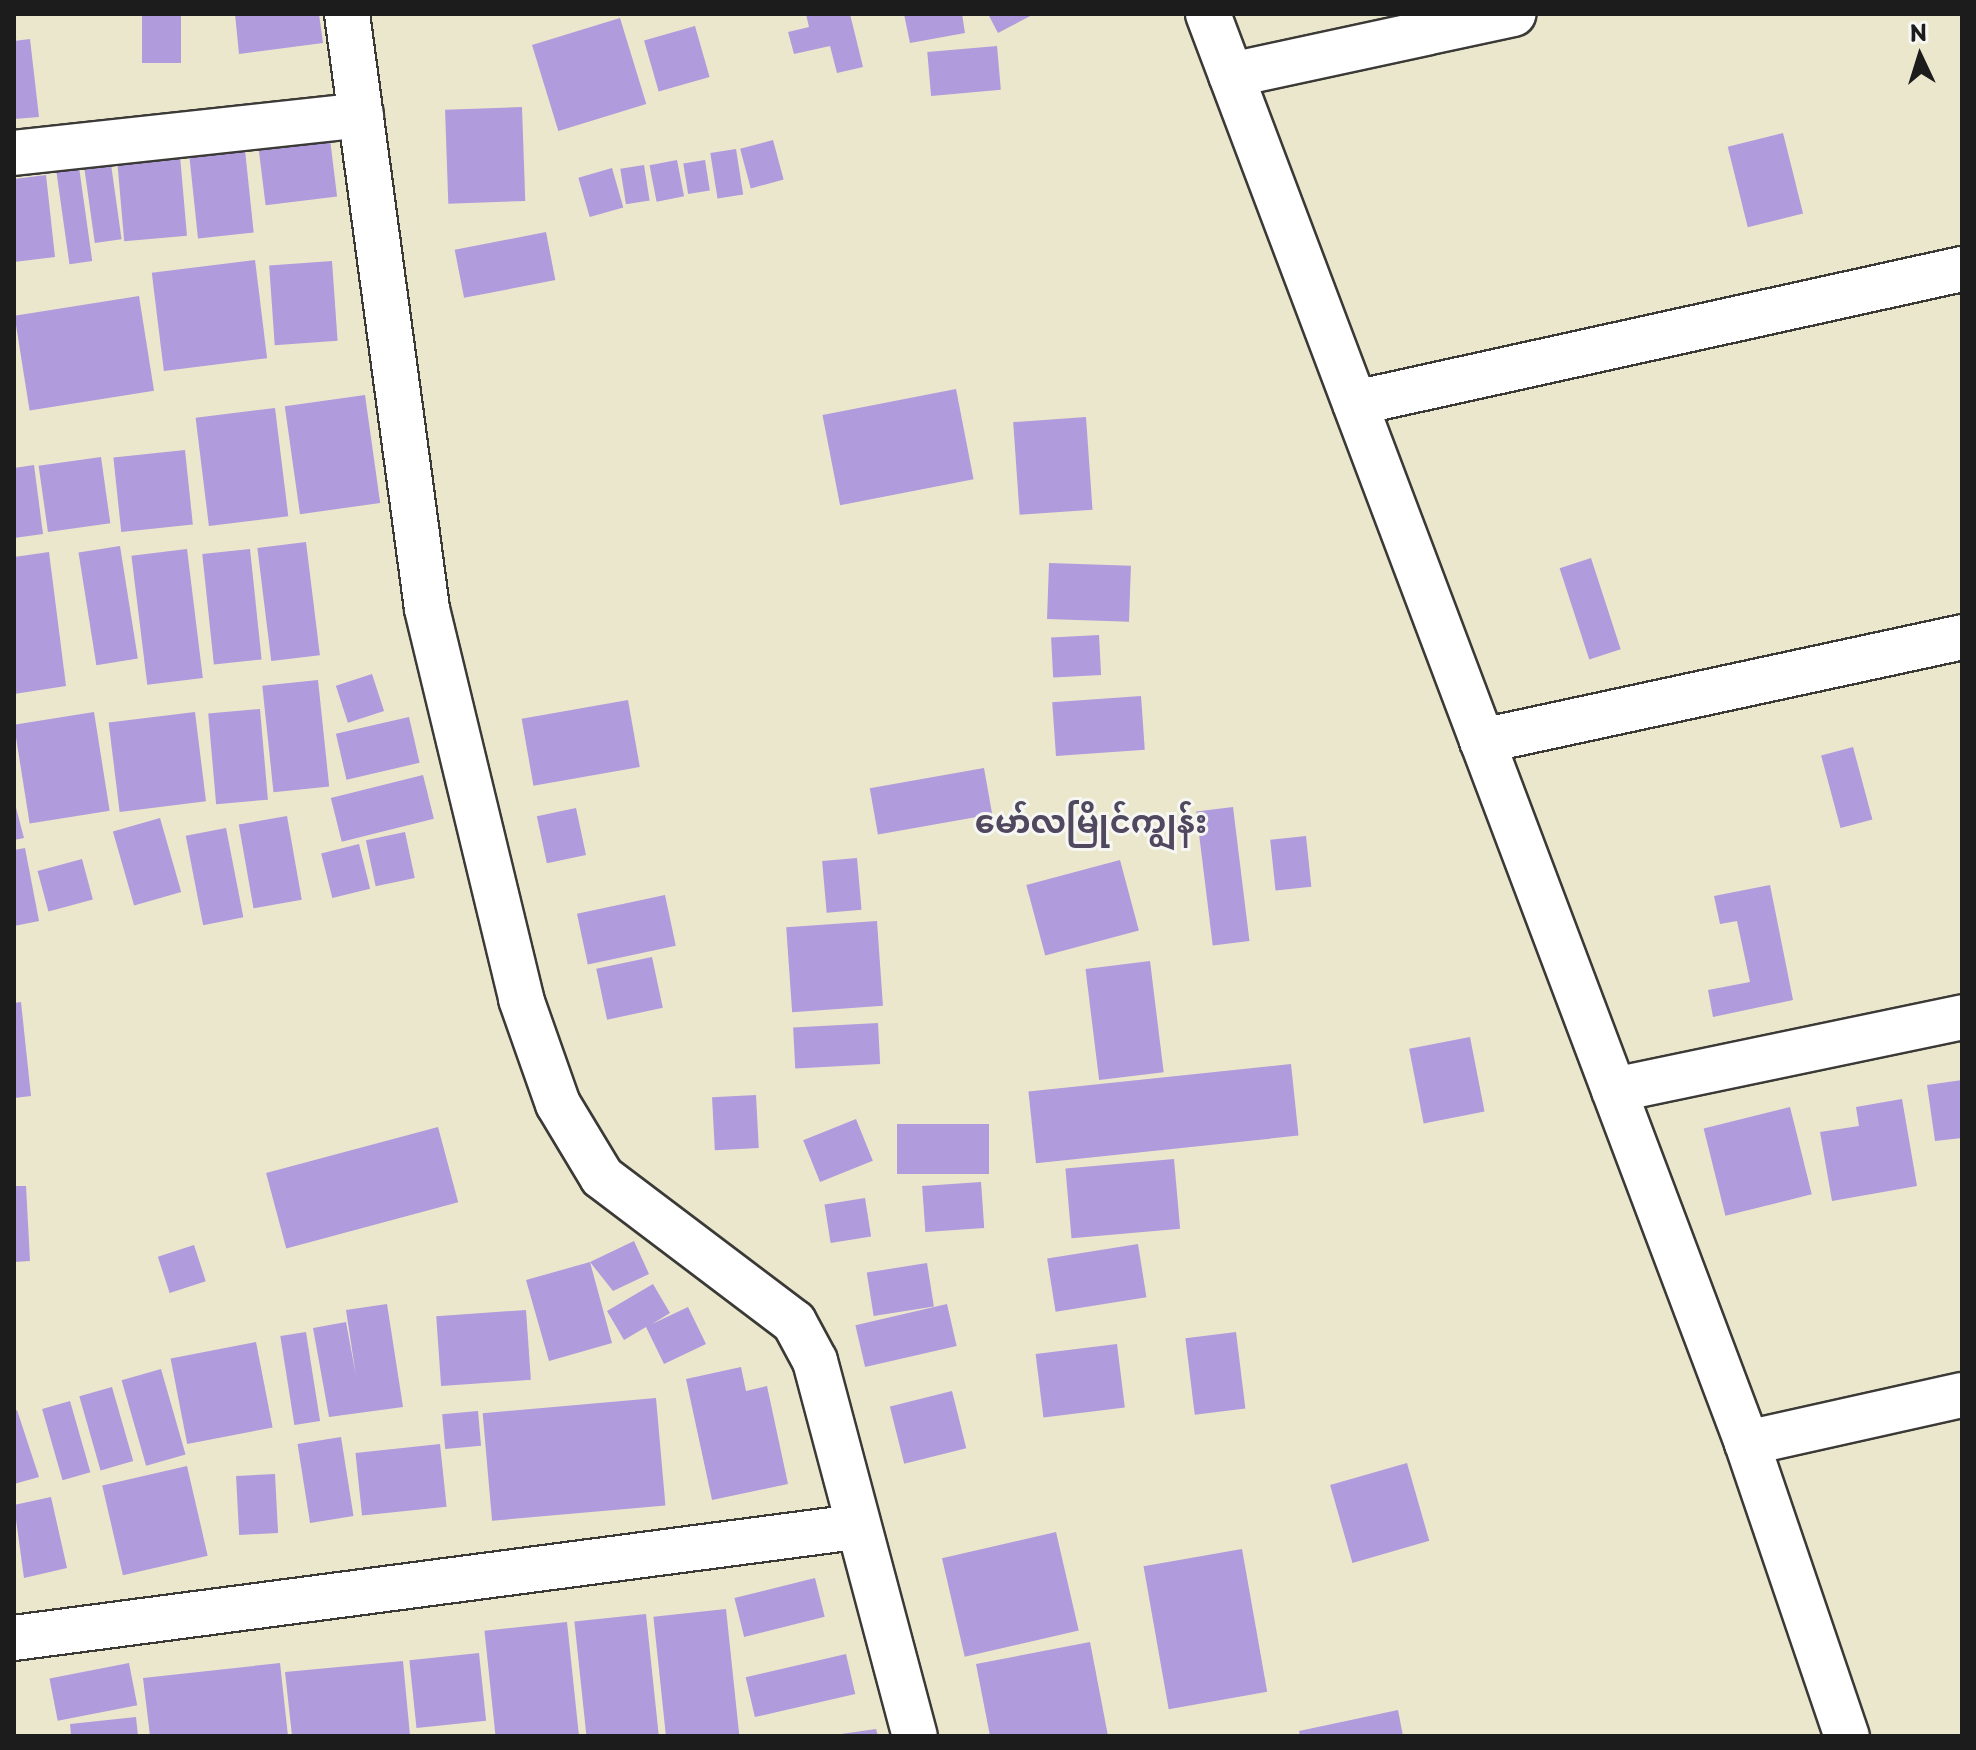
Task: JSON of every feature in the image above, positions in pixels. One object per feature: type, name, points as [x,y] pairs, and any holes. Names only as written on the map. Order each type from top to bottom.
[{"type":"street","points":[[347,14],[427,609],[521,999],[552,1089],[602,1177],[794,1322],[815,1361],[855,1527],[915,1736]]},
{"type":"street","points":[[1208,14],[1747,1443],[1847,1736]]},
{"type":"street","points":[[1231,75],[1514,14]]},
{"type":"street","points":[[14,153],[361,115]]},
{"type":"street","points":[[1355,403],[1962,269]]},
{"type":"street","points":[[1482,741],[1962,637]]},
{"type":"street","points":[[1614,1090],[1962,1017]]},
{"type":"street","points":[[1747,1443],[1962,1395]]},
{"type":"street","points":[[14,1638],[855,1527]]},
{"type":"building","points":[[142,14],[181,14],[181,63],[142,63]]},
{"type":"building","points":[[235,14],[319,14],[323,43],[239,54]]},
{"type":"building","points":[[806,14],[850,14],[863,67],[837,73],[830,46],[794,54],[788,32],[809,27]]},
{"type":"building","points":[[904,14],[962,14],[965,33],[910,43]]},
{"type":"building","points":[[988,14],[1034,14],[998,33]]},
{"type":"building","points":[[620,18],[646,104],[558,131],[532,45]]},
{"type":"building","points":[[695,26],[710,77],[659,92],[644,41]]},
{"type":"building","points":[[30,39],[39,117],[14,119],[14,41]]},
{"type":"building","points":[[997,46],[1001,90],[931,96],[927,52]]},
{"type":"building","points":[[522,107],[525,201],[448,204],[445,110]]},
{"type":"building","points":[[1783,133],[1803,214],[1748,227],[1728,147]]},
{"type":"building","points":[[330,139],[337,197],[266,205],[259,148]]},
{"type":"building","points":[[773,140],[784,180],[751,188],[740,149]]},
{"type":"building","points":[[736,149],[743,194],[718,199],[710,153]]},
{"type":"building","points":[[245,150],[254,233],[198,238],[189,156]]},
{"type":"building","points":[[180,156],[187,236],[124,241],[117,161]]},
{"type":"building","points":[[110,157],[122,239],[95,243],[83,161]]},
{"type":"building","points":[[78,160],[92,261],[69,264],[55,163]]},
{"type":"building","points":[[677,160],[684,196],[657,202],[650,165]]},
{"type":"building","points":[[705,160],[710,191],[688,194],[683,163]]},
{"type":"building","points":[[644,165],[650,201],[626,204],[620,169]]},
{"type":"building","points":[[612,168],[623,207],[590,217],[578,178]]},
{"type":"building","points":[[46,175],[55,257],[14,262],[14,179]]},
{"type":"building","points":[[546,232],[555,280],[464,298],[455,250]]},
{"type":"building","points":[[255,260],[267,358],[164,371],[152,273]]},
{"type":"building","points":[[332,261],[338,341],[275,345],[269,265]]},
{"type":"building","points":[[139,296],[154,391],[30,411],[15,316]]},
{"type":"building","points":[[956,389],[974,479],[840,505],[822,415]]},
{"type":"building","points":[[365,395],[380,503],[300,514],[285,406]]},
{"type":"building","points":[[275,408],[288,516],[209,526],[196,418]]},
{"type":"building","points":[[1086,417],[1092,510],[1020,515],[1013,422]]},
{"type":"building","points":[[185,450],[193,525],[121,532],[113,458]]},
{"type":"building","points":[[101,457],[110,523],[48,532],[39,466]]},
{"type":"building","points":[[34,465],[43,534],[14,538],[14,468]]},
{"type":"building","points":[[306,542],[320,655],[271,661],[257,548]]},
{"type":"building","points":[[120,546],[138,659],[96,665],[79,553]]},
{"type":"building","points":[[187,549],[203,678],[147,685],[131,556]]},
{"type":"building","points":[[250,549],[262,659],[214,664],[202,554]]},
{"type":"building","points":[[49,552],[66,686],[14,694],[14,557]]},
{"type":"building","points":[[1591,558],[1621,649],[1589,659],[1560,568]]},
{"type":"building","points":[[1049,563],[1131,566],[1129,622],[1047,619]]},
{"type":"building","points":[[1099,635],[1101,675],[1053,677],[1051,638]]},
{"type":"building","points":[[372,674],[384,711],[348,723],[336,686]]},
{"type":"building","points":[[318,680],[329,786],[273,792],[262,686]]},
{"type":"building","points":[[1141,696],[1145,750],[1056,756],[1052,702]]},
{"type":"building","points":[[628,700],[640,767],[533,786],[522,719]]},
{"type":"building","points":[[260,709],[268,800],[216,804],[208,714]]},
{"type":"building","points":[[94,712],[110,811],[30,823],[14,725]]},
{"type":"building","points":[[195,712],[206,801],[120,812],[109,723]]},
{"type":"building","points":[[409,717],[420,763],[346,780],[336,734]]},
{"type":"building","points":[[1853,747],[1872,819],[1841,828],[1821,756]]},
{"type":"building","points":[[984,768],[992,814],[878,834],[870,788]]},
{"type":"building","points":[[423,775],[434,819],[342,842],[331,798]]},
{"type":"building","points":[[14,800],[24,838],[14,840]]},
{"type":"building","points":[[1233,807],[1249,941],[1213,946],[1196,812]]},
{"type":"building","points":[[576,808],[586,855],[547,863],[537,816]]},
{"type":"building","points":[[287,816],[302,900],[254,908],[239,825]]},
{"type":"building","points":[[160,818],[181,892],[134,906],[113,832]]},
{"type":"building","points":[[226,828],[243,917],[203,925],[186,836]]},
{"type":"building","points":[[405,832],[415,878],[376,886],[366,840]]},
{"type":"building","points":[[1306,836],[1311,887],[1276,890],[1270,840]]},
{"type":"building","points":[[359,844],[370,889],[332,898],[321,853]]},
{"type":"building","points":[[25,848],[39,921],[14,926],[14,850]]},
{"type":"building","points":[[857,858],[862,910],[827,913],[822,861]]},
{"type":"building","points":[[82,859],[93,900],[48,911],[38,871]]},
{"type":"building","points":[[1120,860],[1139,931],[1045,956],[1026,885]]},
{"type":"building","points":[[1770,885],[1793,1000],[1713,1017],[1708,990],[1750,982],[1737,921],[1720,924],[1714,896]]},
{"type":"building","points":[[665,895],[676,946],[588,965],[577,914]]},
{"type":"building","points":[[877,921],[883,1006],[792,1012],[786,927]]},
{"type":"building","points":[[652,957],[663,1008],[607,1020],[596,969]]},
{"type":"building","points":[[1150,961],[1164,1072],[1099,1080],[1085,969]]},
{"type":"building","points":[[21,1002],[31,1096],[14,1098],[14,1003]]},
{"type":"building","points":[[878,1023],[880,1064],[795,1068],[793,1027]]},
{"type":"building","points":[[1470,1037],[1485,1112],[1424,1123],[1409,1049]]},
{"type":"building","points":[[1291,1064],[1299,1136],[1036,1163],[1028,1092]]},
{"type":"building","points":[[1962,1080],[1962,1138],[1935,1141],[1927,1085]]},
{"type":"building","points":[[756,1095],[759,1148],[715,1150],[712,1097]]},
{"type":"building","points":[[1902,1099],[1917,1186],[1832,1201],[1820,1132],[1859,1126],[1856,1107]]},
{"type":"building","points":[[1790,1107],[1812,1194],[1725,1216],[1704,1129]]},
{"type":"building","points":[[856,1119],[873,1161],[820,1182],[803,1140]]},
{"type":"building","points":[[897,1124],[989,1124],[989,1174],[897,1174]]},
{"type":"building","points":[[438,1127],[458,1202],[286,1248],[266,1173]]},
{"type":"building","points":[[1174,1159],[1180,1229],[1072,1238],[1065,1168]]},
{"type":"building","points":[[981,1182],[984,1228],[925,1232],[922,1186]]},
{"type":"building","points":[[14,1186],[26,1186],[30,1261],[14,1262]]},
{"type":"building","points":[[865,1198],[871,1237],[831,1243],[825,1204]]},
{"type":"building","points":[[634,1241],[649,1274],[613,1291],[590,1262]]},
{"type":"building","points":[[1138,1244],[1146,1297],[1056,1312],[1047,1258]]},
{"type":"building","points":[[194,1245],[206,1281],[170,1293],[158,1257]]},
{"type":"building","points":[[590,1262],[612,1343],[549,1361],[526,1280]]},
{"type":"building","points":[[927,1263],[934,1306],[874,1316],[867,1273]]},
{"type":"building","points":[[653,1284],[670,1313],[652,1324],[688,1307],[706,1344],[664,1364],[646,1327],[624,1340],[607,1311]]},
{"type":"building","points":[[387,1304],[403,1407],[329,1417],[313,1328],[346,1322],[356,1376],[346,1310]]},
{"type":"building","points":[[947,1304],[957,1346],[865,1367],[855,1325]]},
{"type":"building","points":[[526,1310],[531,1380],[441,1386],[436,1316]]},
{"type":"building","points":[[306,1332],[320,1421],[294,1425],[280,1336]]},
{"type":"building","points":[[1236,1332],[1245,1408],[1195,1415],[1185,1338]]},
{"type":"building","points":[[256,1342],[273,1427],[187,1444],[171,1359]]},
{"type":"building","points":[[1117,1344],[1125,1408],[1043,1418],[1036,1354]]},
{"type":"building","points":[[741,1367],[746,1391],[767,1386],[788,1484],[712,1500],[686,1379]]},
{"type":"building","points":[[161,1369],[186,1455],[146,1466],[122,1380]]},
{"type":"building","points":[[112,1387],[133,1461],[101,1470],[79,1396]]},
{"type":"building","points":[[952,1391],[966,1448],[904,1464],[890,1406]]},
{"type":"building","points":[[656,1398],[665,1506],[492,1521],[483,1413]]},
{"type":"building","points":[[70,1401],[90,1472],[63,1480],[42,1409]]},
{"type":"building","points":[[17,1410],[39,1477],[14,1484],[14,1411]]},
{"type":"building","points":[[478,1411],[481,1446],[445,1449],[442,1414]]},
{"type":"building","points":[[341,1437],[354,1516],[310,1523],[298,1444]]},
{"type":"building","points":[[440,1444],[447,1507],[362,1516],[355,1453]]},
{"type":"building","points":[[1407,1463],[1429,1541],[1352,1563],[1330,1485]]},
{"type":"building","points":[[187,1466],[208,1556],[123,1575],[102,1486]]},
{"type":"building","points":[[275,1474],[278,1533],[239,1535],[236,1476]]},
{"type":"building","points":[[51,1497],[67,1568],[24,1578],[14,1505]]},
{"type":"building","points":[[1056,1532],[1079,1630],[965,1657],[942,1558]]},
{"type":"building","points":[[1242,1549],[1267,1692],[1169,1709],[1144,1566]]},
{"type":"building","points":[[815,1578],[825,1617],[744,1637],[734,1598]]},
{"type":"building","points":[[726,1609],[739,1736],[666,1736],[653,1617]]},
{"type":"building","points":[[646,1614],[659,1736],[586,1736],[574,1622]]},
{"type":"building","points":[[567,1622],[579,1736],[496,1736],[484,1631]]},
{"type":"building","points":[[1090,1642],[1108,1736],[990,1736],[976,1664]]},
{"type":"building","points":[[479,1653],[486,1721],[416,1728],[409,1660]]},
{"type":"building","points":[[846,1654],[855,1694],[755,1717],[746,1677]]},
{"type":"building","points":[[403,1661],[410,1736],[292,1736],[285,1672]]},
{"type":"building","points":[[129,1663],[137,1705],[58,1721],[49,1678]]},
{"type":"building","points":[[280,1663],[288,1736],[150,1736],[143,1678]]},
{"type":"building","points":[[1398,1710],[1403,1736],[1300,1736],[1299,1731]]},
{"type":"building","points":[[136,1717],[138,1736],[71,1736],[70,1724]]},
{"type":"building","points":[[876,1729],[878,1736],[841,1736],[841,1734]]},
{"type":"district","name":"မော်လမြိုင်ကျွန်း","points":[[1091,820]]}]
